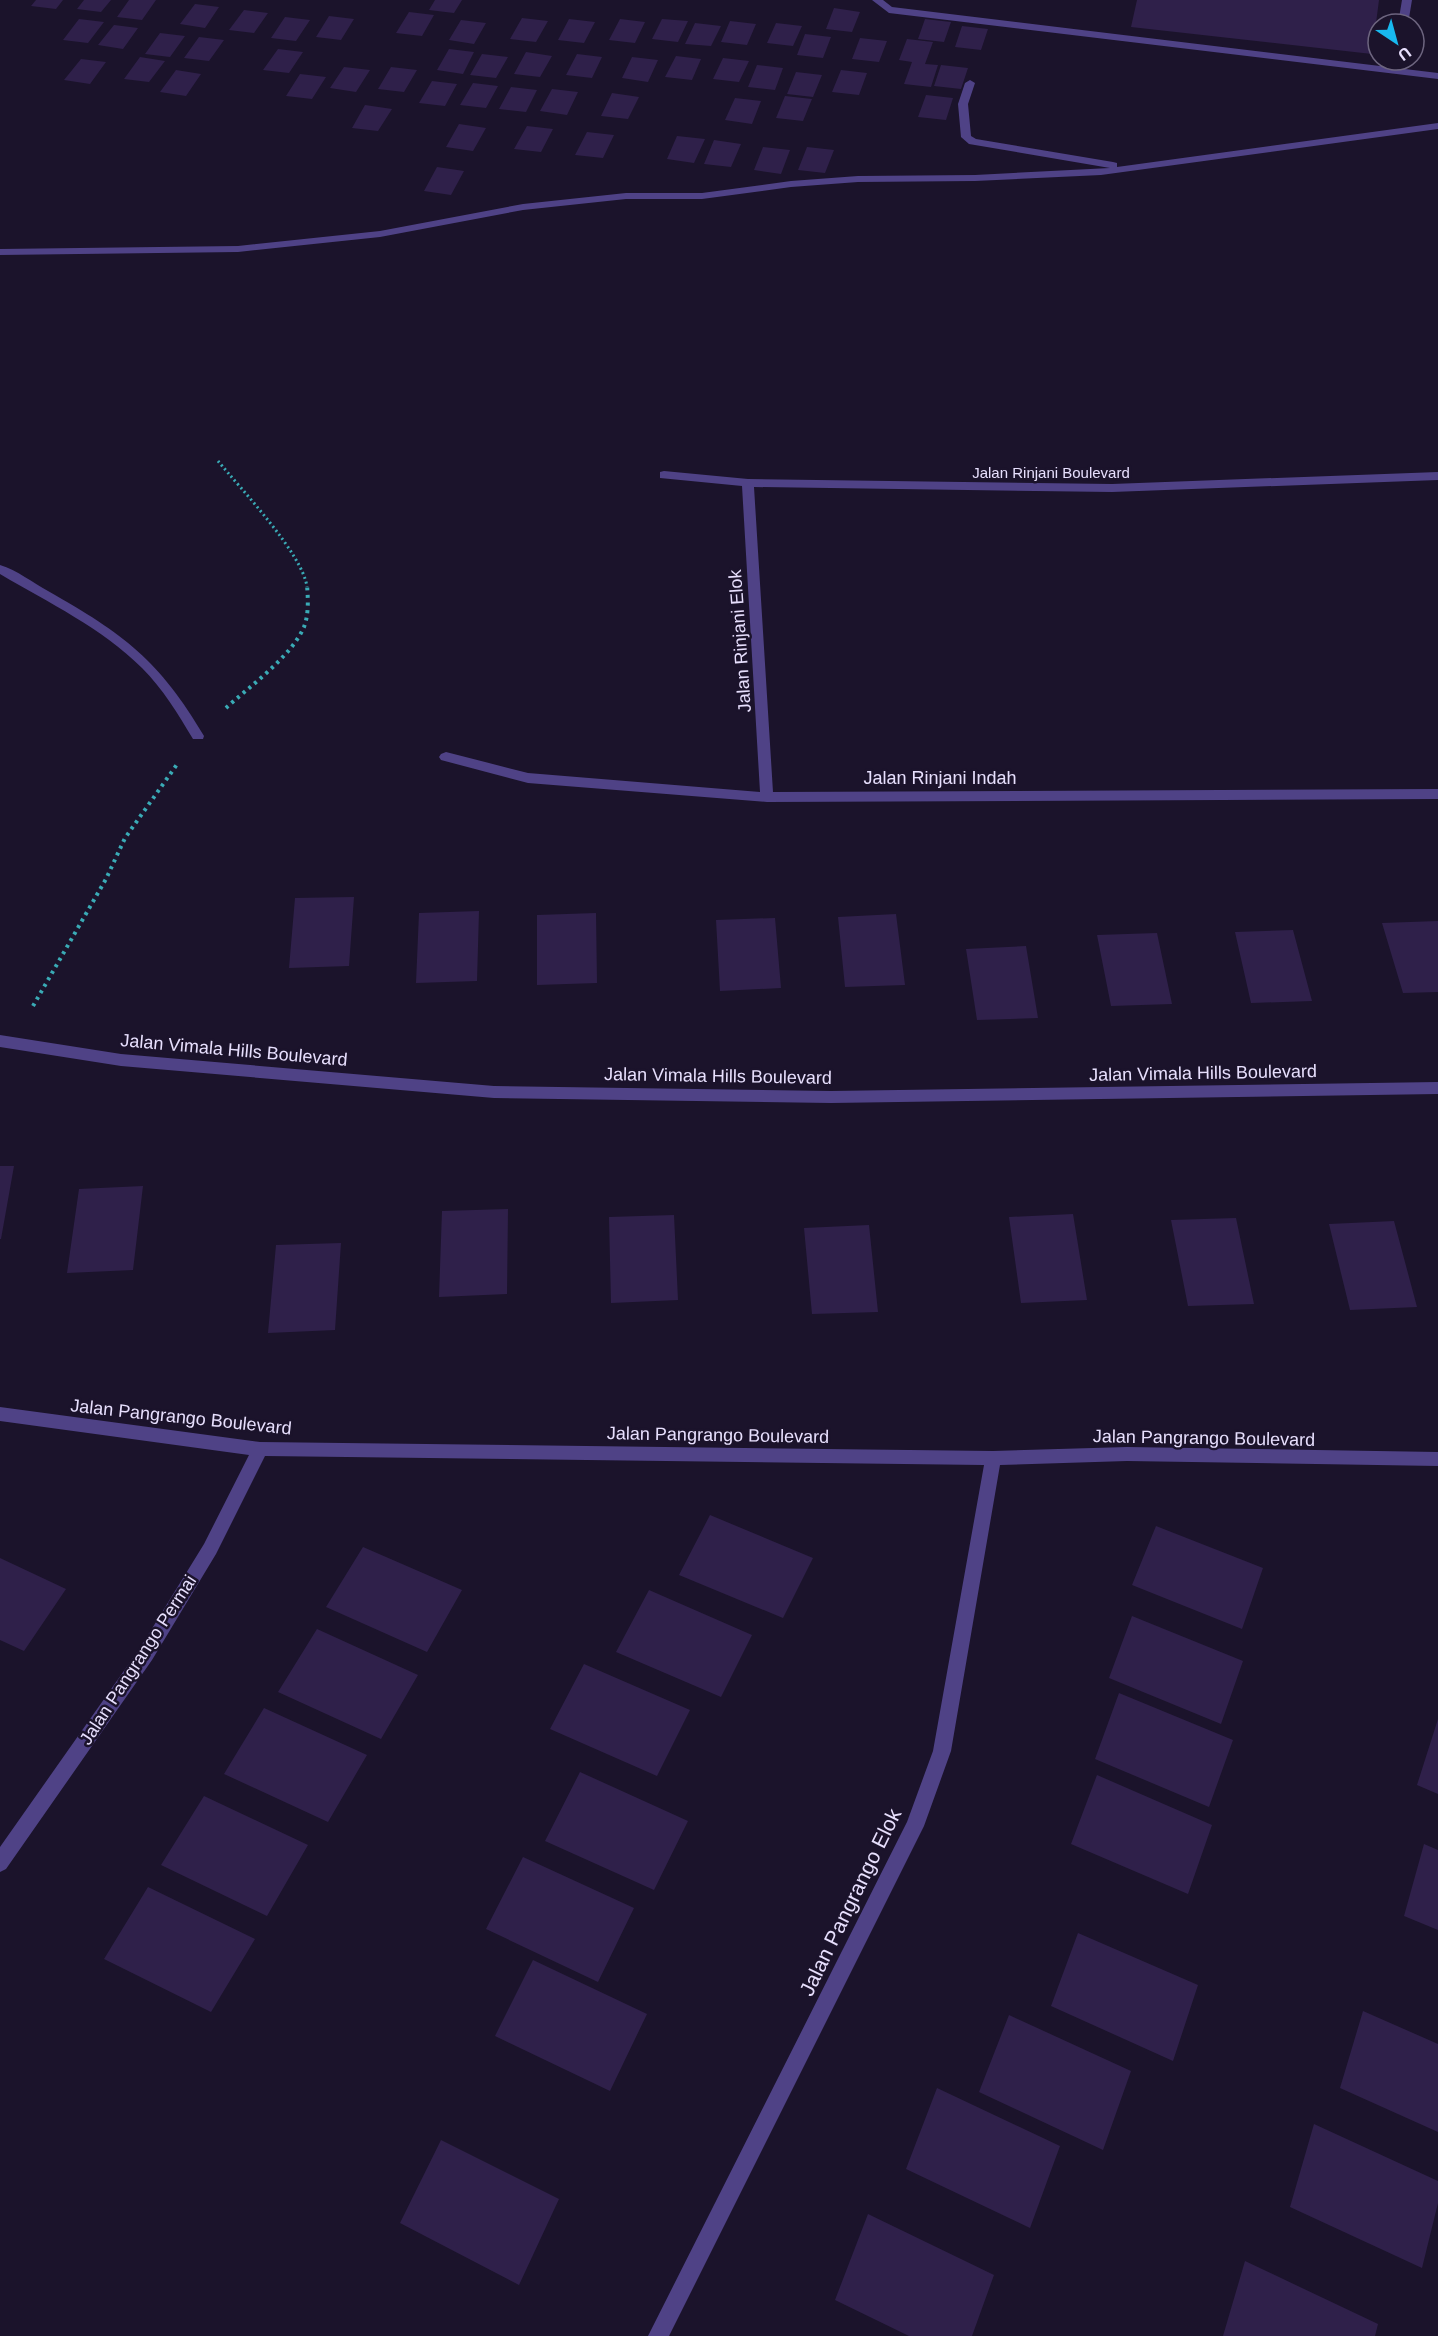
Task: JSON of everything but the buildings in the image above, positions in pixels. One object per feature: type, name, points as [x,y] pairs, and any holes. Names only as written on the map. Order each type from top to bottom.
[{"type":"street","points":[[877,0],[889,10],[1366,68]]},
{"type":"street","points":[[1397,72],[1438,76]]},
{"type":"street","points":[[970,83],[963,104],[966,137],[973,142],[1134,168]]},
{"type":"street","points":[[0,252],[238,249],[381,234],[523,207],[626,196],[702,196],[791,184],[858,179],[975,178],[1101,172],[1438,126]]},
{"type":"street","name":"Jalan Rinjani Boulevard","points":[[664,475],[748,483],[1112,488],[1438,476]]},
{"type":"street","name":"Jalan Rinjani Elok","points":[[748,483],[767,797]]},
{"type":"street","points":[[0,569],[115,637],[146,663],[178,702],[198,736]]},
{"type":"street","name":"Jalan Rinjani Indah","points":[[446,757],[528,777],[767,797],[1438,794]]},
{"type":"street","name":"Jalan Vimala Hills Boulevard","points":[[0,1041],[132,1061],[494,1092],[831,1098],[1438,1088]]},
{"type":"street","name":"Jalan Pangrango Boulevard","points":[[0,1414],[260,1449],[993,1458],[1127,1454],[1438,1460]]},
{"type":"street","name":"Jalan Pangrango Permai","points":[[0,1863],[146,1654],[210,1549],[260,1449]]},
{"type":"street","name":"Jalan Pangrango Elok","points":[[658,2336],[915,1826],[942,1751],[993,1458]]}]
